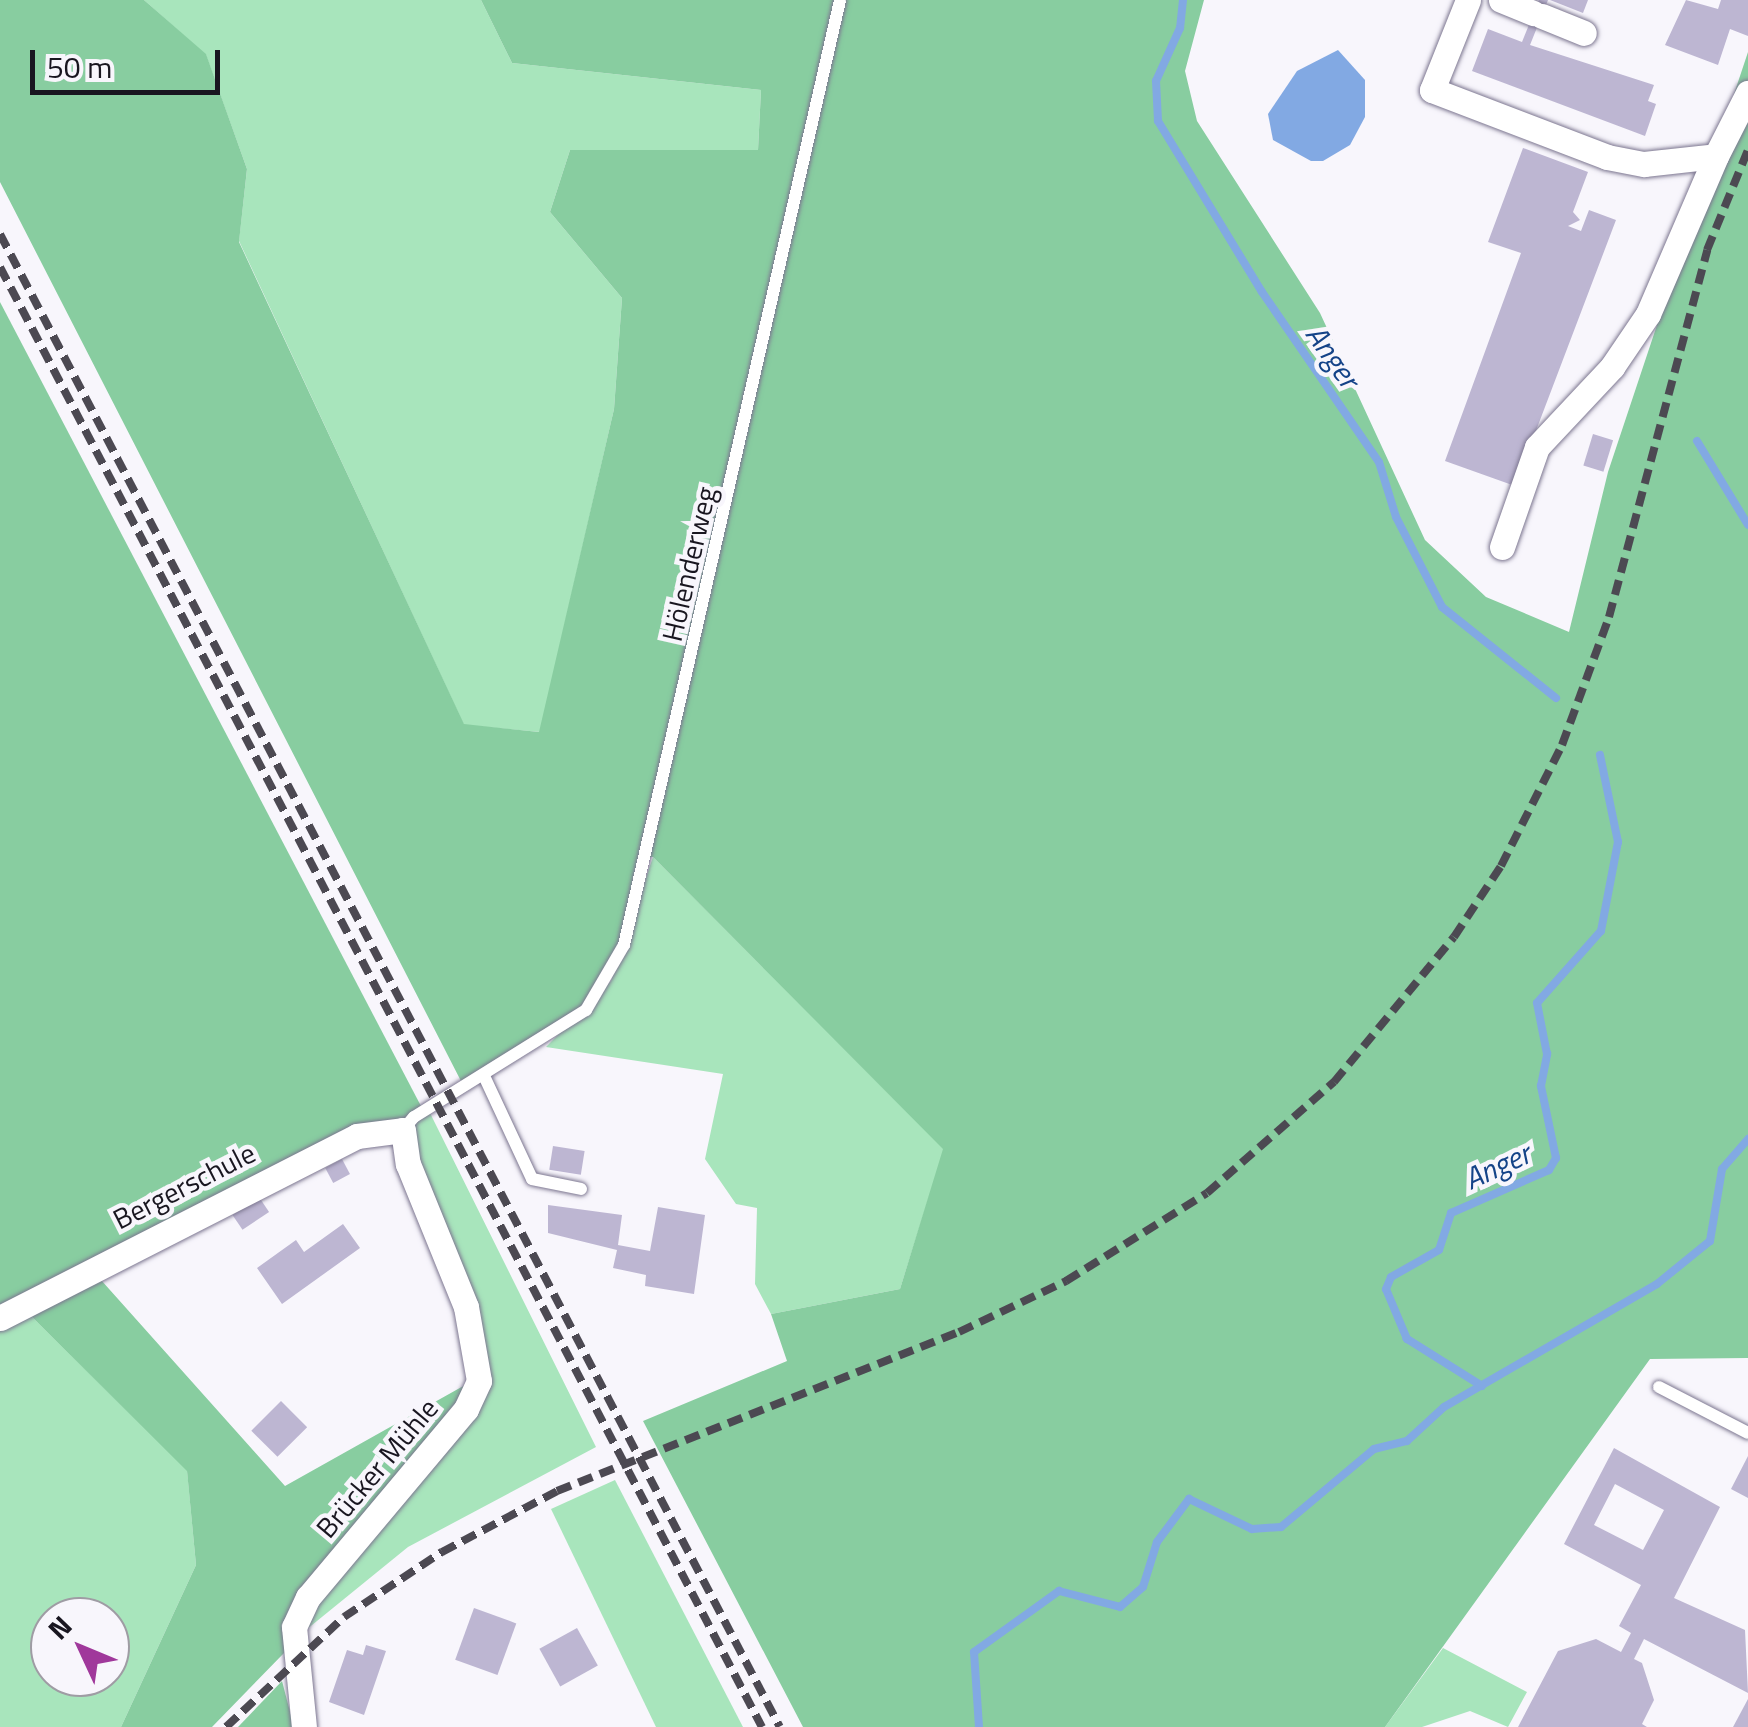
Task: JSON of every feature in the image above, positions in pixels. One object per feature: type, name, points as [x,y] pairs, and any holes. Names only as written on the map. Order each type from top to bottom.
[{"type":"street","points":[[1468,0],[1432,90],[1607,158],[1644,164],[1716,156]]},
{"type":"street","points":[[1501,0],[1584,33]]},
{"type":"street","points":[[1502,546],[1537,448],[1612,367],[1648,314],[1716,156],[1748,93]]},
{"type":"street","name":"Bergerschule","points":[[0,1318],[356,1136],[403,1130]]},
{"type":"street","name":"Brücker Mühle","points":[[304,1727],[294,1627],[308,1597],[466,1409],[479,1381],[466,1307],[408,1164],[403,1130]]},
{"type":"lane","name":"Hölenderweg","points":[[403,1130],[414,1117],[485,1078],[586,1010],[624,945],[840,0]]},
{"type":"lane","points":[[485,1078],[532,1178],[581,1189]]},
{"type":"lane","points":[[1659,1387],[1748,1434]]},
{"type":"green space","points":[[0,0],[144,0],[206,54],[247,169],[239,242],[464,724],[539,732],[614,409],[622,298],[550,212],[570,150],[758,150],[761,90],[512,63],[481,0],[1204,0],[1185,71],[1197,121],[1320,313],[1425,540],[1486,597],[1569,632],[1608,472],[1748,52],[1748,1358],[1650,1359],[1385,1727],[803,1727],[643,1421],[787,1361],[771,1314],[900,1289],[943,1149],[653,857],[646,857],[620,943],[583,1006],[463,1085],[0,182]]},
{"type":"green space","points":[[144,0],[481,0],[512,63],[761,90],[758,150],[570,150],[550,212],[622,298],[614,409],[540,732],[464,725],[239,241],[247,169],[206,55]]},
{"type":"green space","points":[[0,302],[422,1108],[400,1127],[0,1313]]},
{"type":"green space","points":[[653,857],[944,1149],[900,1289],[771,1314],[755,1284],[757,1208],[736,1204],[705,1159],[723,1074],[546,1047],[611,981]]},
{"type":"green space","points":[[429,1111],[596,1447],[408,1547],[301,1634],[313,1600],[481,1382],[406,1131]]},
{"type":"green space","points":[[93,1271],[285,1486],[474,1380],[301,1593],[284,1653],[212,1727],[121,1727],[196,1565],[187,1471],[25,1310]]},
{"type":"green space","points":[[25,1310],[187,1470],[196,1565],[121,1727],[0,1727],[0,1324]]},
{"type":"green space","points":[[615,1480],[743,1727],[656,1727],[551,1509]]},
{"type":"green space","points":[[1443,1648],[1527,1692],[1508,1727],[1470,1711],[1422,1727],[1385,1727]]},
{"type":"green space","points":[[282,1681],[294,1727],[238,1727]]},
{"type":"water","points":[[1338,50],[1365,80],[1365,117],[1350,145],[1323,161],[1311,161],[1273,140],[1268,114],[1297,71]]},
{"type":"building","points":[[1539,0],[1548,0],[1530,45],[1654,85],[1648,101],[1656,104],[1645,136],[1472,71],[1488,29],[1522,42]]},
{"type":"building","points":[[1550,0],[1588,0],[1583,13]]},
{"type":"building","points":[[1686,0],[1718,9],[1721,0],[1748,0],[1748,36],[1730,29],[1718,65],[1665,45]]},
{"type":"building","points":[[1523,148],[1588,172],[1573,212],[1580,220],[1568,226],[1581,231],[1589,210],[1616,220],[1515,486],[1445,461],[1521,253],[1488,242]]},
{"type":"building","points":[[1593,434],[1613,440],[1603,472],[1583,466]]},
{"type":"building","points":[[553,1146],[585,1151],[581,1175],[549,1170]]},
{"type":"building","points":[[342,1159],[350,1174],[333,1183],[325,1168]]},
{"type":"building","points":[[259,1197],[269,1212],[243,1230],[232,1215]]},
{"type":"building","points":[[548,1205],[622,1215],[618,1245],[650,1251],[658,1207],[705,1215],[694,1294],[645,1286],[646,1275],[613,1268],[617,1250],[548,1233]]},
{"type":"building","points":[[343,1224],[360,1248],[282,1304],[257,1268],[296,1240],[304,1252]]},
{"type":"building","points":[[281,1401],[307,1427],[277,1457],[251,1431]]},
{"type":"building","points":[[1614,1448],[1720,1507],[1674,1598],[1745,1630],[1748,1693],[1644,1639],[1634,1659],[1642,1663],[1654,1700],[1642,1724],[1647,1727],[1518,1727],[1558,1651],[1596,1639],[1621,1652],[1631,1633],[1619,1626],[1641,1585],[1564,1544]],"holes":[[[1615,1484],[1664,1510],[1643,1550],[1594,1525]]]},
{"type":"building","points":[[1748,1456],[1748,1498],[1731,1489]]},
{"type":"building","points":[[474,1608],[516,1623],[497,1675],[455,1660]]},
{"type":"building","points":[[577,1628],[598,1666],[560,1686],[539,1649]]},
{"type":"building","points":[[366,1645],[386,1651],[364,1715],[329,1702],[347,1650],[363,1655]]},
{"type":"building","points":[[1748,1699],[1748,1727],[1733,1727]]},
{"type":"waterway","name":"Anger","points":[[1183,0],[1180,28],[1156,81],[1158,121],[1262,292],[1379,462],[1396,517],[1442,607],[1556,698]]},
{"type":"waterway","name":"Anger","points":[[1697,441],[1748,525]]},
{"type":"waterway","name":"Anger","points":[[1482,1386],[1407,1339],[1386,1289],[1391,1277],[1439,1250],[1451,1213],[1549,1170],[1556,1158],[1541,1086],[1547,1054],[1537,1003],[1601,931],[1618,842],[1600,755]]},
{"type":"waterway","name":"Anger","points":[[979,1727],[974,1652],[1059,1591],[1120,1607],[1143,1587],[1157,1542],[1189,1499],[1252,1529],[1281,1527],[1374,1449],[1407,1441],[1444,1407],[1657,1284],[1710,1241],[1722,1169],[1748,1139]]},
{"type":"railway","points":[[226,1727],[344,1617],[442,1552],[557,1491],[959,1332],[1066,1281],[1207,1193],[1334,1082],[1454,937],[1501,866],[1562,745],[1609,617],[1707,250],[1748,150]]},
{"type":"railway","points":[[0,234],[780,1727]]},
{"type":"railway","points":[[0,267],[762,1727]]}]
